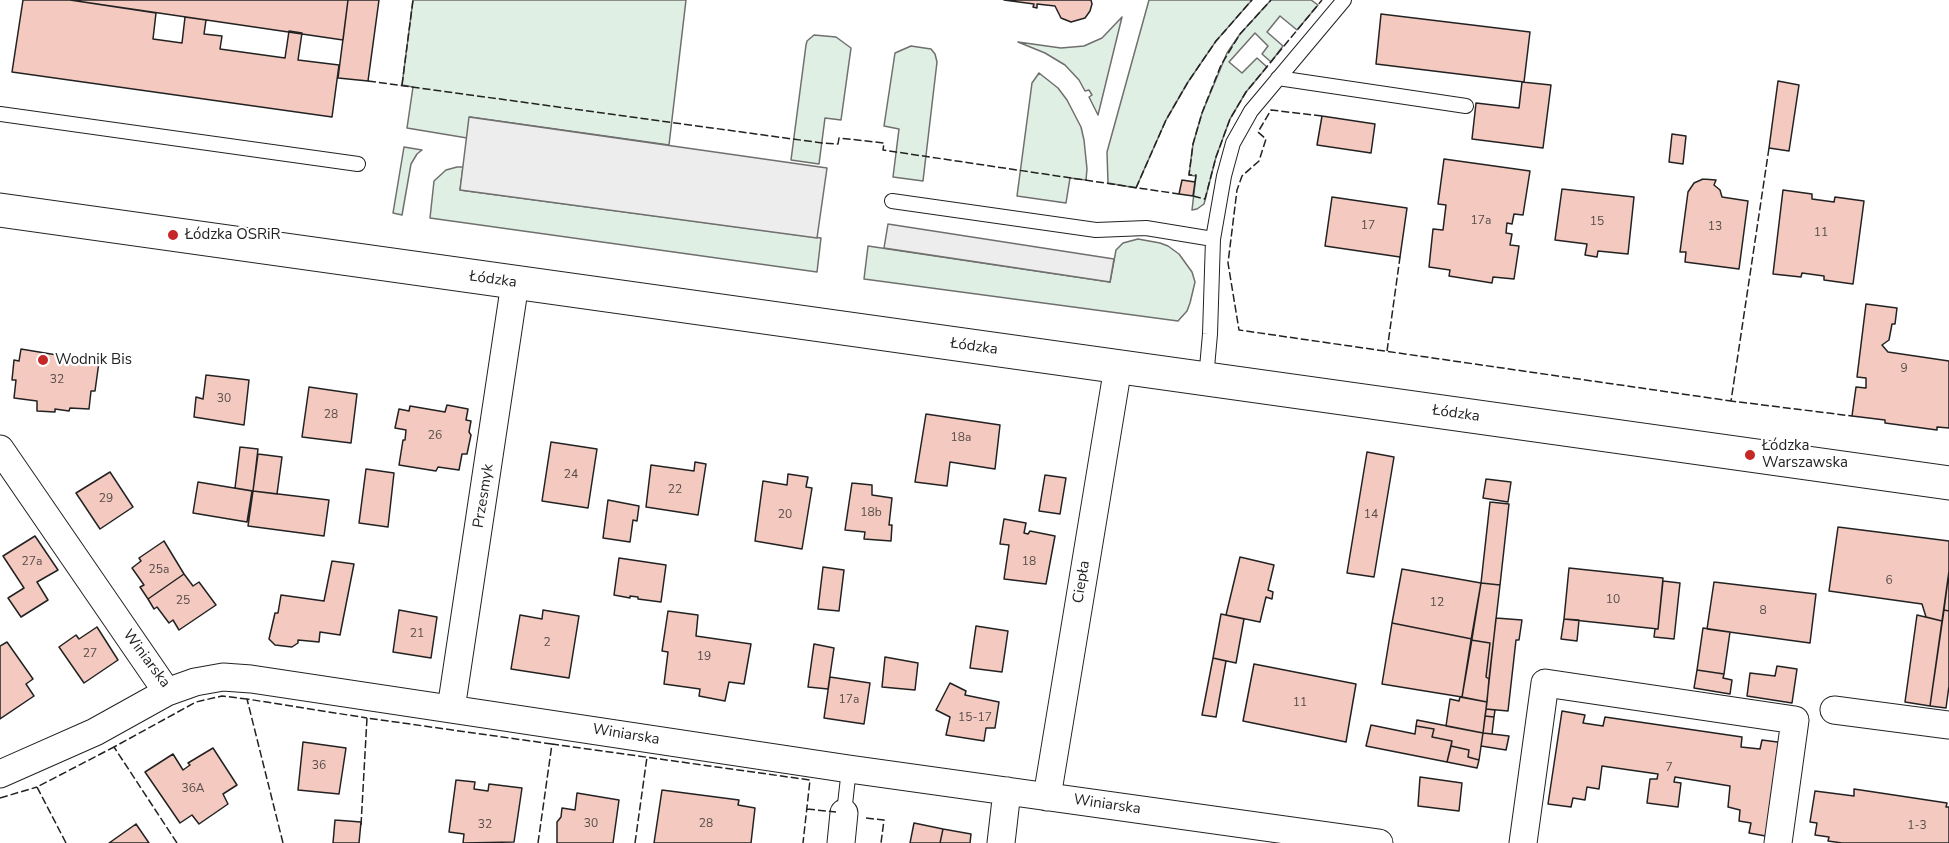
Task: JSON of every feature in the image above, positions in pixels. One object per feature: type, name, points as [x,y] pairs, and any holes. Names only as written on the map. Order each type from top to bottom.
[{"type":"main road","name":"Łódzka","points":[[0,210],[1949,483]]},
{"type":"street","name":"Przesmyk","points":[[451,709],[515,283]]},
{"type":"street","name":"Ciepła","points":[[1047,797],[1118,367]]},
{"type":"street","name":"Winiarska","points":[[0,449],[167,692],[195,682],[223,677],[251,679],[1047,797],[1262,835],[1379,843]]},
{"type":"street","points":[[1523,843],[1545,683],[1795,720],[1778,843]]},
{"type":"street","points":[[0,774],[95,732],[167,692]]},
{"type":"street","points":[[1834,710],[1949,725]]},
{"type":"street","points":[[1001,843],[1007,791]]},
{"type":"street","points":[[841,843],[844,813]]},
{"type":"lane","points":[[1206,379],[1213,239],[1224,176],[1233,143],[1251,111],[1344,0]]},
{"type":"lane","points":[[1278,78],[1466,106]]},
{"type":"lane","points":[[0,114],[358,164]]},
{"type":"lane","points":[[892,201],[1096,230],[1146,228],[1213,239]]},
{"type":"lane","points":[[844,813],[849,769]]},
{"type":"green space","points":[[413,0],[686,0],[669,145],[470,117],[467,138],[407,128],[413,87],[402,85]]},
{"type":"green space","points":[[1149,0],[1252,0],[1216,41],[1188,82],[1166,120],[1136,188],[1108,183],[1107,152]]},
{"type":"green space","points":[[1271,0],[1311,0],[1318,5],[1297,30],[1280,16],[1267,32],[1283,46],[1271,62],[1262,54],[1268,46],[1255,33],[1229,62],[1242,73],[1257,58],[1267,67],[1246,92],[1230,119],[1216,157],[1204,204],[1192,210],[1196,176],[1189,175],[1193,144],[1202,113],[1227,53],[1240,34]]},
{"type":"green space","points":[[1122,17],[1098,115],[1089,97],[1092,95],[1089,90],[1085,91],[1079,80],[1065,65],[1045,53],[1018,42],[1061,48],[1084,46],[1102,38]]},
{"type":"green space","points":[[814,35],[836,37],[851,48],[841,120],[825,118],[819,164],[791,160],[806,45]]},
{"type":"green space","points":[[911,46],[931,49],[937,62],[923,181],[893,177],[899,129],[884,126],[895,53]]},
{"type":"green space","points":[[1039,73],[1058,88],[1067,100],[1081,127],[1084,140],[1086,180],[1070,178],[1066,203],[1017,196],[1032,83]]},
{"type":"green space","points":[[404,147],[422,150],[411,164],[402,215],[393,213]]},
{"type":"green space","points":[[463,167],[460,190],[821,238],[817,272],[430,218],[434,181],[446,170]]},
{"type":"green space","points":[[1138,239],[1168,246],[1179,254],[1192,272],[1195,282],[1190,303],[1187,311],[1178,321],[864,279],[868,246],[1110,282],[1116,250],[1123,243]]},
{"type":"shaded area","points":[[469,117],[827,168],[817,238],[460,190]]},
{"type":"shaded area","points":[[888,224],[1114,259],[1110,282],[884,248]]},
{"type":"building","points":[[23,0],[70,0],[156,13],[153,39],[182,43],[185,17],[206,20],[204,34],[222,36],[220,49],[285,58],[289,31],[302,33],[298,60],[339,65],[332,117],[12,72]]},
{"type":"building","points":[[70,0],[348,0],[343,40]]},
{"type":"building","points":[[348,0],[379,0],[368,81],[338,78]]},
{"type":"building","points":[[1004,0],[1091,0],[1092,4],[1085,18],[1071,22],[1061,18],[1055,6],[1037,4],[1037,8],[1033,7],[1034,4]]},
{"type":"building","points":[[1381,14],[1530,32],[1524,82],[1376,64]]},
{"type":"building","points":[[1778,81],[1799,85],[1789,151],[1769,148]]},
{"type":"building","points":[[1522,82],[1551,85],[1543,148],[1472,139],[1476,103],[1519,108]]},
{"type":"building","points":[[1322,116],[1375,124],[1371,153],[1317,145]]},
{"type":"building","points":[[1672,134],[1686,136],[1683,164],[1669,162]]},
{"type":"building","points":[[1444,159],[1530,171],[1523,215],[1514,214],[1512,224],[1507,223],[1506,233],[1512,234],[1510,245],[1519,246],[1514,279],[1493,277],[1492,283],[1449,276],[1450,270],[1429,267],[1433,229],[1443,230],[1446,205],[1438,204]]},
{"type":"building","points":[[1703,179],[1716,180],[1714,185],[1720,190],[1722,197],[1748,201],[1739,269],[1685,262],[1686,252],[1680,252],[1688,192],[1694,183]]},
{"type":"building","points":[[1182,180],[1195,182],[1193,196],[1179,194]]},
{"type":"building","points":[[1562,189],[1634,197],[1628,254],[1598,251],[1597,257],[1585,255],[1587,244],[1555,240]]},
{"type":"building","points":[[1783,190],[1812,194],[1812,199],[1834,202],[1835,197],[1864,201],[1853,284],[1824,280],[1824,276],[1802,273],[1801,277],[1773,274]]},
{"type":"building","points":[[1332,197],[1407,208],[1400,257],[1325,246]]},
{"type":"building","points":[[1866,304],[1897,308],[1895,324],[1892,324],[1889,340],[1882,345],[1888,352],[1949,361],[1949,428],[1937,427],[1937,430],[1852,416],[1856,387],[1866,388],[1866,378],[1857,377]]},
{"type":"building","points":[[21,349],[99,362],[95,391],[91,391],[89,409],[37,411],[37,401],[14,398],[16,380],[12,380],[14,360],[19,361]]},
{"type":"building","points":[[206,375],[249,380],[244,425],[194,417],[196,397],[203,399]]},
{"type":"building","points":[[309,387],[357,394],[351,443],[302,437]]},
{"type":"building","points":[[447,405],[468,409],[466,420],[471,421],[467,454],[462,454],[459,470],[438,467],[436,471],[399,465],[406,430],[395,428],[399,409],[409,411],[410,406],[445,412]]},
{"type":"building","points":[[926,414],[1000,425],[995,469],[950,462],[947,486],[915,482]]},
{"type":"building","points":[[551,442],[597,449],[588,508],[542,501]]},
{"type":"building","points":[[240,447],[258,449],[253,491],[235,488]]},
{"type":"building","points":[[1367,452],[1394,457],[1374,577],[1347,573]]},
{"type":"building","points":[[258,454],[282,457],[277,494],[253,491]]},
{"type":"building","points":[[695,462],[706,464],[698,515],[646,507],[651,465],[694,471]]},
{"type":"building","points":[[366,469],[394,473],[388,527],[359,523]]},
{"type":"building","points":[[110,472],[133,507],[100,529],[76,493]]},
{"type":"building","points":[[788,474],[808,477],[806,487],[812,488],[802,549],[755,541],[763,481],[787,485]]},
{"type":"building","points":[[1045,475],[1066,478],[1060,514],[1039,511]]},
{"type":"building","points":[[1486,479],[1511,482],[1508,502],[1483,498]]},
{"type":"building","points":[[198,482],[252,491],[247,522],[193,513]]},
{"type":"building","points":[[852,483],[872,485],[872,495],[892,498],[889,525],[892,525],[891,541],[864,539],[865,532],[845,530]]},
{"type":"building","points":[[253,491],[329,500],[324,536],[248,526]]},
{"type":"building","points":[[608,500],[639,506],[637,521],[633,520],[630,542],[603,538]]},
{"type":"building","points":[[1490,502],[1509,504],[1500,585],[1481,583]]},
{"type":"building","points":[[1004,519],[1026,523],[1024,533],[1028,534],[1030,531],[1055,536],[1046,584],[1004,579],[1009,545],[1000,544]]},
{"type":"building","points":[[1838,527],[1949,541],[1949,571],[1942,621],[1926,617],[1922,604],[1829,591]]},
{"type":"building","points":[[35,536],[58,570],[37,582],[48,600],[21,617],[8,598],[24,588],[3,556]]},
{"type":"building","points":[[164,541],[184,574],[148,599],[140,587],[144,585],[132,568],[141,561],[139,558]]},
{"type":"building","points":[[1240,557],[1274,565],[1268,590],[1273,592],[1272,599],[1266,597],[1260,622],[1226,615]]},
{"type":"building","points":[[619,558],[666,565],[661,602],[614,595]]},
{"type":"building","points":[[332,561],[354,564],[340,635],[320,632],[319,642],[298,640],[298,643],[292,647],[275,645],[269,639],[275,613],[278,613],[281,595],[324,601]]},
{"type":"building","points":[[823,567],[844,570],[839,611],[818,609]]},
{"type":"building","points":[[1569,568],[1663,578],[1658,629],[1564,619]]},
{"type":"building","points":[[1402,569],[1481,583],[1472,639],[1392,623]]},
{"type":"building","points":[[1949,571],[1949,611],[1944,610]]},
{"type":"building","points":[[184,574],[193,586],[199,582],[216,605],[179,630],[173,620],[169,623],[157,607],[154,609],[148,599]]},
{"type":"building","points":[[1663,581],[1680,583],[1674,639],[1654,637],[1655,629],[1658,629]]},
{"type":"building","points":[[1714,582],[1816,594],[1810,643],[1707,629]]},
{"type":"building","points":[[1481,583],[1500,585],[1489,679],[1486,677],[1490,643],[1471,640]]},
{"type":"building","points":[[399,610],[437,617],[431,658],[393,652]]},
{"type":"building","points":[[543,610],[579,616],[569,678],[511,669],[520,615],[542,619]]},
{"type":"building","points":[[1944,610],[1949,611],[1949,686],[1946,708],[1930,706]]},
{"type":"building","points":[[668,611],[698,615],[696,636],[751,644],[744,684],[729,682],[725,701],[699,696],[700,689],[664,684],[668,652],[662,651]]},
{"type":"building","points":[[1221,614],[1244,619],[1236,663],[1213,658]]},
{"type":"building","points":[[1917,615],[1942,621],[1930,706],[1905,702]]},
{"type":"building","points":[[1496,618],[1522,620],[1519,640],[1516,640],[1508,711],[1486,709]]},
{"type":"building","points":[[1564,619],[1579,620],[1577,641],[1561,639]]},
{"type":"building","points":[[1392,623],[1472,639],[1462,697],[1382,684]]},
{"type":"building","points":[[976,626],[1008,631],[1002,672],[970,668]]},
{"type":"building","points":[[97,627],[118,660],[84,683],[59,647],[76,635],[79,639]]},
{"type":"building","points":[[1703,628],[1730,632],[1724,674],[1697,670]]},
{"type":"building","points":[[1471,640],[1490,643],[1486,677],[1489,679],[1487,702],[1462,697]]},
{"type":"building","points":[[7,642],[33,679],[26,684],[34,696],[0,719],[0,646]]},
{"type":"building","points":[[814,644],[834,648],[828,689],[808,687]]},
{"type":"building","points":[[885,657],[918,663],[915,690],[882,687]]},
{"type":"building","points":[[1213,658],[1226,661],[1216,717],[1202,715]]},
{"type":"building","points":[[1254,664],[1356,684],[1346,742],[1243,721]]},
{"type":"building","points":[[1777,666],[1797,669],[1792,703],[1747,696],[1750,673],[1775,676]]},
{"type":"building","points":[[1697,670],[1724,674],[1723,678],[1732,680],[1730,694],[1694,688]]},
{"type":"building","points":[[830,677],[870,683],[864,724],[824,718]]},
{"type":"building","points":[[950,683],[966,691],[965,695],[999,702],[995,728],[986,728],[984,741],[946,735],[950,717],[936,710]]},
{"type":"building","points":[[1460,697],[1487,702],[1483,733],[1446,726],[1450,699],[1459,701]]},
{"type":"building","points":[[1486,709],[1495,710],[1494,717],[1485,716]]},
{"type":"building","points":[[1562,711],[1585,715],[1583,723],[1603,726],[1605,717],[1742,737],[1741,747],[1760,749],[1762,740],[1785,743],[1771,837],[1749,833],[1751,823],[1739,821],[1740,810],[1728,807],[1730,786],[1675,777],[1674,782],[1681,783],[1678,807],[1647,803],[1650,779],[1657,779],[1658,774],[1602,766],[1599,789],[1587,787],[1585,800],[1573,798],[1571,807],[1548,804]]},
{"type":"building","points":[[1485,716],[1494,717],[1492,734],[1483,733]]},
{"type":"building","points":[[1417,720],[1483,733],[1479,760],[1468,757],[1469,750],[1451,746],[1452,741],[1432,737],[1434,729],[1416,726]]},
{"type":"building","points":[[1371,725],[1415,734],[1416,726],[1434,729],[1432,737],[1452,741],[1447,762],[1366,746]]},
{"type":"building","points":[[1483,733],[1509,736],[1506,750],[1481,746]]},
{"type":"building","points":[[303,742],[346,748],[339,794],[298,790]]},
{"type":"building","points":[[1451,746],[1469,750],[1468,757],[1479,760],[1477,768],[1447,762]]},
{"type":"building","points":[[213,748],[237,785],[223,794],[228,804],[199,824],[192,815],[180,823],[145,772],[173,754],[183,770],[190,765],[188,763]]},
{"type":"building","points":[[1420,777],[1462,783],[1459,811],[1418,806]]},
{"type":"building","points":[[456,780],[475,782],[474,789],[488,791],[489,784],[522,788],[514,842],[463,843],[464,834],[449,832]]},
{"type":"building","points":[[1854,789],[1947,803],[1949,843],[1842,843],[1828,841],[1829,837],[1815,835],[1817,823],[1810,822],[1815,791],[1854,796]]},
{"type":"building","points":[[662,790],[739,800],[738,805],[755,808],[751,843],[654,843]]},
{"type":"building","points":[[577,793],[619,800],[613,843],[557,843],[557,822],[561,817],[562,808],[575,810]]},
{"type":"building","points":[[335,820],[361,822],[359,843],[333,843]]},
{"type":"building","points":[[914,823],[943,829],[940,843],[910,843]]},
{"type":"building","points":[[136,824],[149,843],[109,843]]},
{"type":"building","points":[[943,829],[971,834],[970,843],[940,843]]},
{"type":"fence","points":[[402,85],[413,0]]},
{"type":"fence","points":[[1136,188],[1166,120],[1188,82],[1216,41],[1252,0]]},
{"type":"fence","points":[[1195,182],[1196,175],[1189,175],[1193,144],[1202,113],[1221,65],[1240,34],[1271,0]]},
{"type":"fence","points":[[1193,196],[1205,199],[1216,157],[1230,119],[1246,92],[1322,0]]},
{"type":"fence","points":[[368,81],[822,143],[838,144],[839,138],[884,143],[883,150],[1179,194]]},
{"type":"fence","points":[[1322,116],[1271,110],[1258,132],[1266,139],[1259,161],[1242,176],[1237,190],[1228,263],[1239,330],[1731,401]]},
{"type":"fence","points":[[1769,148],[1731,401],[1852,416]]},
{"type":"fence","points":[[1387,351],[1400,257]]},
{"type":"fence","points":[[177,843],[114,747],[196,702],[222,696],[247,699]]},
{"type":"fence","points":[[283,843],[247,699],[367,718]]},
{"type":"fence","points":[[361,825],[367,718],[552,744]]},
{"type":"fence","points":[[538,843],[552,744],[810,780],[803,843]]},
{"type":"fence","points":[[66,843],[37,787],[114,747]]},
{"type":"fence","points":[[635,843],[647,757]]},
{"type":"fence","points":[[0,798],[37,787]]},
{"type":"fence","points":[[807,809],[836,812]]},
{"type":"fence","points":[[866,818],[884,820],[881,843]]},
{"type":"place","name":"Łódzka OSRiR","points":[[173,235]]},
{"type":"place","name":"Wodnik Bis","points":[[43,360]]},
{"type":"place","name":"Łódzka Warszawska","points":[[1750,455]]}]
